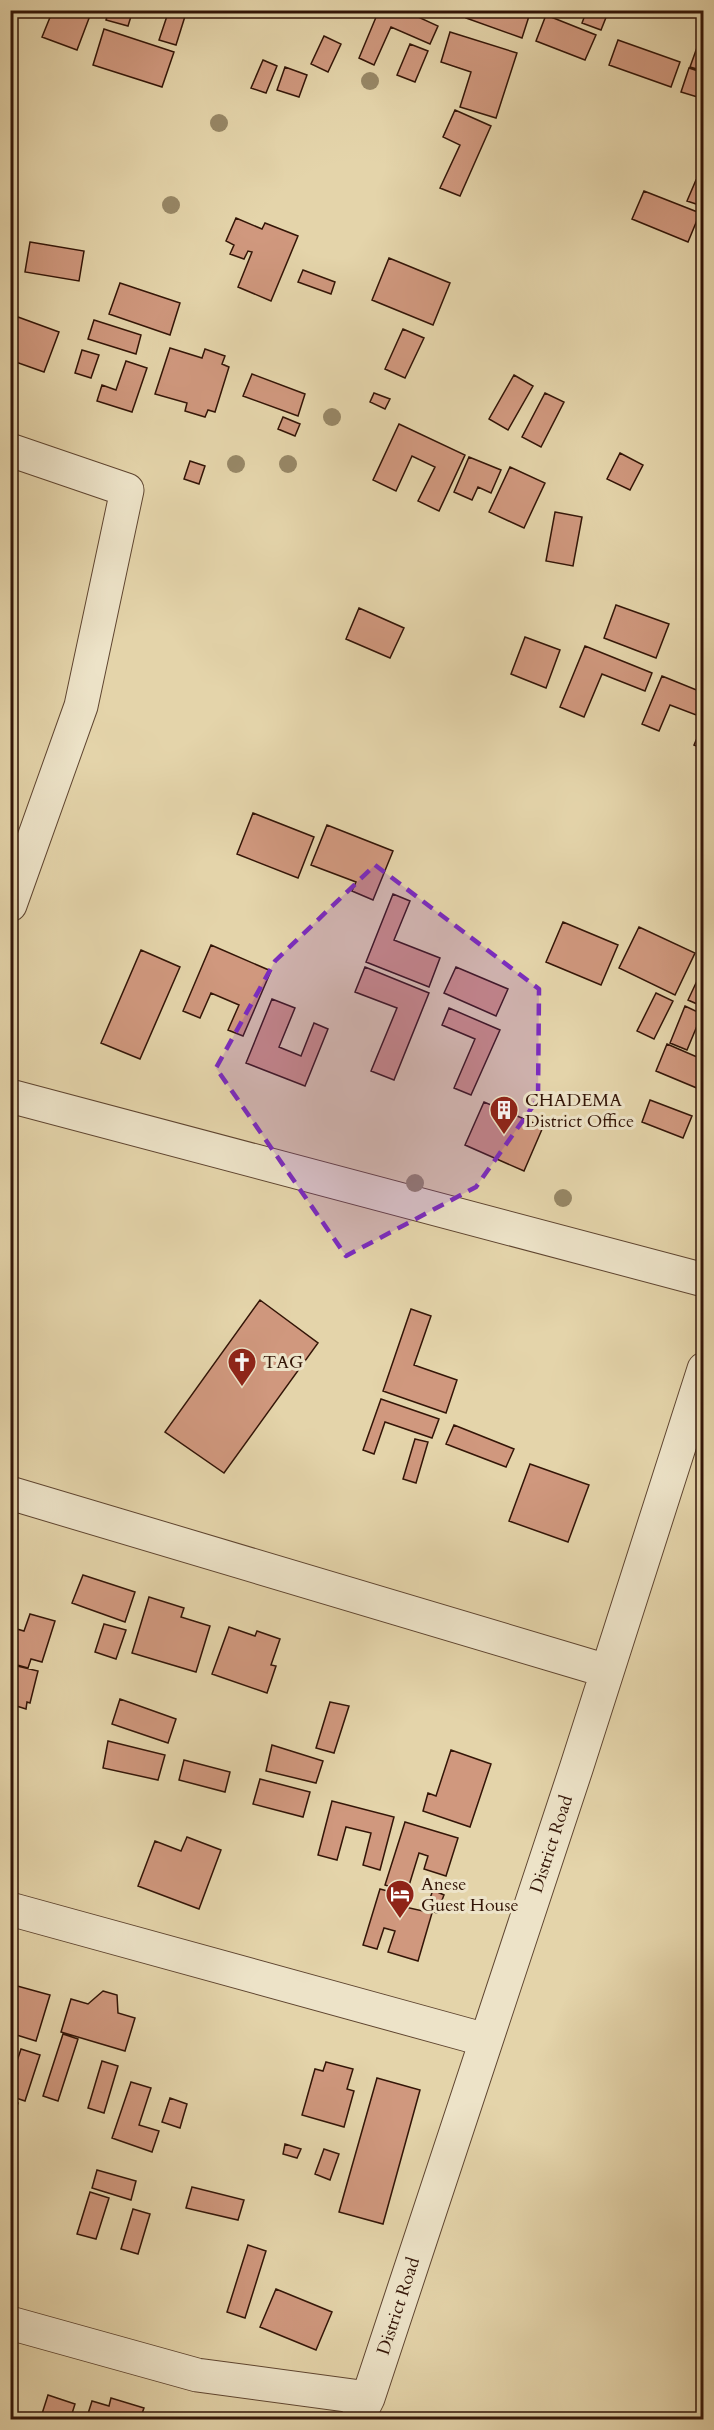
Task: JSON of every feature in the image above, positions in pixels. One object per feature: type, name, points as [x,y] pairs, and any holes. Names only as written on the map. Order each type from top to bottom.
[{"type":"street","points":[[10,450],[127,490],[81,706],[10,905]]},
{"type":"street","points":[[10,1096],[704,1280]]},
{"type":"street","name":"District Road","points":[[362,2409],[608,1671],[704,1369]]},
{"type":"street","points":[[10,1493],[608,1671]]},
{"type":"street","points":[[10,1909],[486,2040]]},
{"type":"street","points":[[10,2323],[197,2375],[362,2409]]},
{"type":"highlighted area","points":[[375,865],[539,989],[538,1099],[476,1187],[346,1256],[216,1068],[275,961]]},
{"type":"building","points":[[53,10],[83,10],[91,13],[77,50],[42,37]]},
{"type":"building","points":[[109,10],[133,10],[128,26],[106,20]]},
{"type":"building","points":[[169,10],[187,10],[176,45],[159,40]]},
{"type":"building","points":[[379,10],[403,10],[438,26],[430,44],[391,27],[374,65],[359,58]]},
{"type":"building","points":[[468,10],[531,10],[522,38],[466,18]]},
{"type":"building","points":[[587,10],[609,10],[601,30],[582,23]]},
{"type":"building","points":[[546,15],[596,35],[585,60],[536,41]]},
{"type":"building","points":[[704,28],[704,71],[690,67]]},
{"type":"building","points":[[104,29],[174,52],[162,87],[93,65]]},
{"type":"building","points":[[450,32],[517,53],[496,118],[460,107],[471,72],[441,62]]},
{"type":"building","points":[[324,36],[341,44],[328,72],[311,64]]},
{"type":"building","points":[[618,40],[680,62],[671,87],[609,65]]},
{"type":"building","points":[[410,44],[428,51],[415,82],[397,75]]},
{"type":"building","points":[[263,60],[277,66],[266,93],[251,88]]},
{"type":"building","points":[[285,67],[307,75],[299,97],[277,90]]},
{"type":"building","points":[[689,68],[704,73],[704,99],[681,92]]},
{"type":"building","points":[[455,110],[491,126],[460,196],[440,188],[460,145],[443,137]]},
{"type":"building","points":[[696,180],[704,183],[702,206],[687,201]]},
{"type":"building","points":[[644,191],[700,213],[688,242],[632,219]]},
{"type":"building","points":[[236,218],[262,229],[265,223],[298,236],[271,301],[238,287],[252,252],[248,251],[244,259],[230,254],[234,245],[226,241]]},
{"type":"building","points":[[30,242],[84,251],[79,281],[25,272]]},
{"type":"building","points":[[389,258],[450,283],[433,325],[372,300]]},
{"type":"building","points":[[303,270],[335,282],[331,294],[298,282]]},
{"type":"building","points":[[120,283],[180,303],[170,335],[109,314]]},
{"type":"building","points":[[18,317],[59,332],[44,372],[10,360],[10,338]]},
{"type":"building","points":[[94,320],[141,335],[136,354],[88,339]]},
{"type":"building","points":[[403,329],[424,338],[405,378],[385,369]]},
{"type":"building","points":[[170,348],[202,358],[205,349],[225,356],[222,364],[229,367],[215,412],[208,410],[205,417],[185,411],[187,403],[155,394]]},
{"type":"building","points":[[82,350],[99,355],[91,378],[75,373]]},
{"type":"building","points":[[126,361],[147,368],[132,412],[97,401],[102,385],[116,390]]},
{"type":"building","points":[[252,374],[305,394],[298,416],[243,396]]},
{"type":"building","points":[[514,375],[533,386],[508,430],[489,419]]},
{"type":"building","points":[[374,393],[390,399],[385,409],[370,402]]},
{"type":"building","points":[[545,393],[564,402],[541,447],[522,437]]},
{"type":"building","points":[[283,417],[300,424],[295,436],[278,429]]},
{"type":"building","points":[[399,424],[465,455],[439,511],[418,501],[435,467],[412,456],[396,491],[373,480]]},
{"type":"building","points":[[620,453],[643,465],[630,490],[607,479]]},
{"type":"building","points":[[469,457],[501,470],[491,493],[478,487],[472,500],[454,492]]},
{"type":"building","points":[[190,461],[205,466],[199,484],[184,479]]},
{"type":"building","points":[[510,467],[545,483],[524,528],[489,512]]},
{"type":"building","points":[[555,512],[582,517],[573,566],[546,561]]},
{"type":"building","points":[[616,605],[669,624],[656,658],[604,638]]},
{"type":"building","points":[[359,608],[404,628],[390,658],[346,639]]},
{"type":"building","points":[[525,637],[560,650],[546,688],[511,674]]},
{"type":"building","points":[[585,646],[652,673],[645,691],[602,674],[584,717],[560,707]]},
{"type":"building","points":[[662,676],[704,693],[704,718],[670,705],[659,731],[642,724]]},
{"type":"building","points":[[704,722],[704,749],[694,745]]},
{"type":"building","points":[[253,813],[314,837],[298,878],[237,854]]},
{"type":"building","points":[[327,825],[393,851],[373,900],[352,891],[356,882],[311,865]]},
{"type":"building","points":[[393,894],[410,901],[394,940],[440,958],[429,987],[366,962]]},
{"type":"building","points":[[563,922],[618,945],[601,985],[546,962]]},
{"type":"building","points":[[639,927],[695,953],[675,995],[619,968]]},
{"type":"building","points":[[211,945],[271,971],[243,1036],[228,1030],[239,1005],[211,993],[200,1018],[183,1011]]},
{"type":"building","points":[[141,950],[180,967],[140,1059],[101,1043]]},
{"type":"building","points":[[704,966],[704,1007],[688,1000]]},
{"type":"building","points":[[365,967],[429,993],[394,1080],[371,1071],[397,1008],[355,992]]},
{"type":"building","points":[[456,967],[508,989],[496,1016],[444,993]]},
{"type":"building","points":[[656,993],[673,1001],[654,1039],[637,1031]]},
{"type":"building","points":[[272,999],[295,1008],[279,1047],[301,1056],[314,1023],[328,1029],[305,1086],[246,1063]]},
{"type":"building","points":[[685,1006],[702,1014],[687,1050],[670,1043]]},
{"type":"building","points":[[449,1008],[500,1030],[471,1095],[454,1088],[475,1039],[442,1025]]},
{"type":"building","points":[[667,1044],[704,1060],[704,1091],[656,1071]]},
{"type":"building","points":[[650,1100],[692,1116],[683,1138],[642,1122]]},
{"type":"building","name":"CHADEMA District Office","points":[[484,1102],[543,1127],[524,1171],[465,1145]]},
{"type":"building","name":"TAG","points":[[260,1300],[318,1343],[224,1473],[165,1432]]},
{"type":"building","points":[[411,1309],[431,1316],[414,1365],[457,1380],[446,1413],[383,1391]]},
{"type":"building","points":[[381,1399],[439,1419],[432,1438],[385,1422],[374,1454],[363,1450]]},
{"type":"building","points":[[454,1425],[514,1449],[506,1467],[446,1444]]},
{"type":"building","points":[[415,1439],[428,1442],[416,1483],[403,1479]]},
{"type":"building","points":[[530,1464],[589,1485],[568,1542],[509,1521]]},
{"type":"building","points":[[83,1575],[135,1592],[125,1622],[72,1603]]},
{"type":"building","points":[[149,1597],[184,1608],[181,1617],[210,1626],[196,1672],[132,1653]]},
{"type":"building","points":[[30,1614],[55,1621],[42,1662],[31,1659],[28,1668],[10,1663],[10,1627],[24,1631]]},
{"type":"building","points":[[104,1624],[126,1630],[116,1659],[95,1652]]},
{"type":"building","points":[[229,1627],[255,1636],[257,1631],[280,1639],[271,1665],[276,1666],[267,1693],[212,1674]]},
{"type":"building","points":[[13,1665],[38,1671],[30,1703],[27,1702],[26,1709],[10,1704]]},
{"type":"building","points":[[120,1699],[176,1719],[168,1743],[112,1724]]},
{"type":"building","points":[[330,1702],[349,1706],[334,1753],[316,1748]]},
{"type":"building","points":[[108,1741],[165,1755],[158,1780],[103,1768]]},
{"type":"building","points":[[272,1745],[323,1761],[316,1783],[266,1771]]},
{"type":"building","points":[[451,1750],[491,1764],[470,1827],[423,1811],[428,1793],[436,1796]]},
{"type":"building","points":[[184,1760],[230,1772],[225,1792],[179,1780]]},
{"type":"building","points":[[260,1779],[310,1792],[303,1817],[253,1804]]},
{"type":"building","points":[[332,1801],[394,1817],[380,1870],[363,1865],[371,1833],[346,1827],[337,1860],[318,1855]]},
{"type":"building","points":[[405,1822],[458,1838],[446,1876],[424,1869],[428,1856],[419,1853],[407,1892],[385,1885]]},
{"type":"building","points":[[187,1837],[221,1850],[199,1909],[138,1886],[155,1841],[181,1851]]},
{"type":"building","name":"Anese Guest House","points":[[380,1889],[399,1894],[396,1905],[432,1913],[418,1961],[388,1952],[395,1931],[384,1928],[377,1949],[363,1945]]},
{"type":"building","points":[[433,1890],[444,1895],[437,1913],[426,1909]]},
{"type":"building","points":[[10,1984],[50,1995],[36,2041],[10,2033]]},
{"type":"building","points":[[103,1991],[117,1995],[118,2013],[135,2018],[125,2051],[61,2032],[71,1999],[88,2004]]},
{"type":"building","points":[[63,2034],[78,2039],[58,2101],[43,2096]]},
{"type":"building","points":[[21,2049],[40,2055],[25,2101],[10,2096],[10,2082]]},
{"type":"building","points":[[102,2061],[118,2066],[104,2113],[88,2108]]},
{"type":"building","points":[[326,2062],[353,2069],[347,2089],[354,2091],[344,2127],[302,2115],[315,2069],[323,2071]]},
{"type":"building","points":[[377,2078],[420,2090],[383,2224],[339,2212]]},
{"type":"building","points":[[131,2082],[151,2088],[139,2125],[159,2131],[152,2152],[112,2138]]},
{"type":"building","points":[[170,2098],[187,2104],[180,2128],[162,2122]]},
{"type":"building","points":[[10,2101],[18,2103],[10,2128]]},
{"type":"building","points":[[285,2144],[301,2149],[297,2158],[283,2154]]},
{"type":"building","points":[[324,2149],[339,2154],[330,2180],[315,2174]]},
{"type":"building","points":[[97,2170],[136,2181],[131,2200],[92,2188]]},
{"type":"building","points":[[192,2187],[244,2200],[238,2220],[186,2208]]},
{"type":"building","points":[[90,2192],[109,2198],[96,2239],[77,2234]]},
{"type":"building","points":[[133,2209],[150,2214],[138,2254],[121,2249]]},
{"type":"building","points":[[248,2245],[266,2251],[245,2318],[227,2312]]},
{"type":"building","points":[[276,2289],[332,2312],[316,2350],[260,2327]]},
{"type":"building","points":[[48,2395],[75,2404],[70,2420],[40,2420]]},
{"type":"building","points":[[111,2398],[144,2408],[141,2416],[152,2420],[86,2420],[92,2401],[109,2406]]},
{"type":"place","name":"CHADEMA District Office","points":[[504,1136]]},
{"type":"place","name":"TAG","points":[[242,1388]]},
{"type":"place","name":"Anese Guest House","points":[[400,1920]]}]
